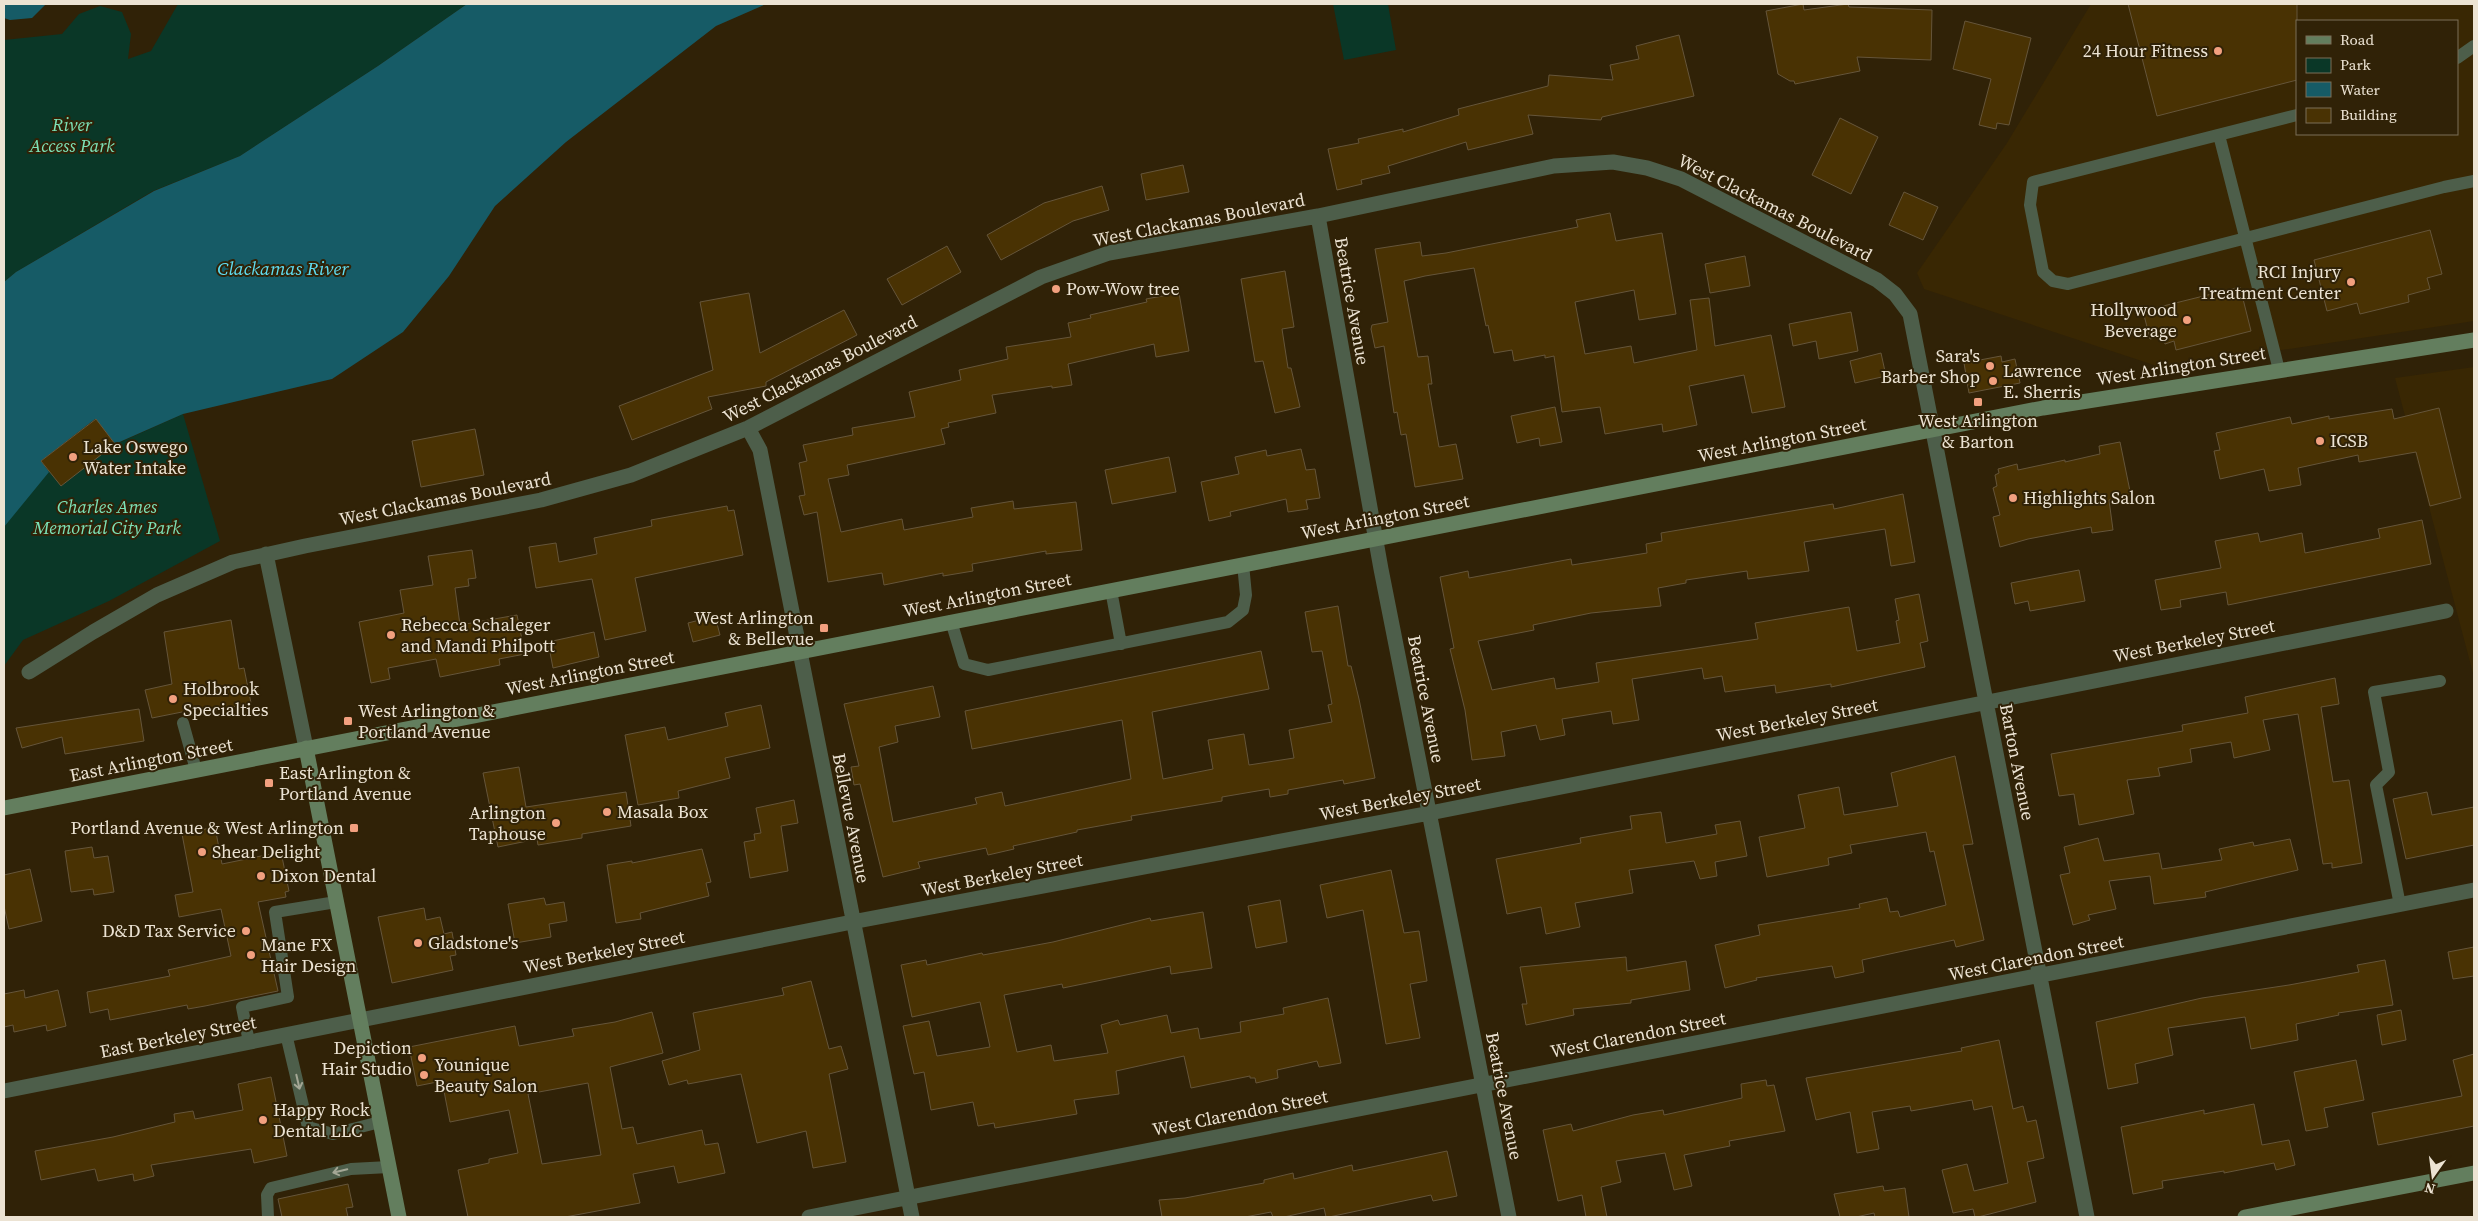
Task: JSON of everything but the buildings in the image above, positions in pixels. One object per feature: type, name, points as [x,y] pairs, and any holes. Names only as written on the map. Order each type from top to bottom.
[{"type":"main road","name":"West Arlington Street","points":[[306,748],[2043,408],[2474,340]]},
{"type":"main road","name":"East Arlington Street","points":[[4,808],[306,748]]},
{"type":"main road","points":[[306,748],[399,1217]]},
{"type":"main road","points":[[2245,1217],[2474,1173]]},
{"type":"street","name":"West Clackamas Boulevard","points":[[29,672],[93,632],[178,585],[230,564],[266,554],[540,500],[631,475],[748,428],[1041,277],[1109,253],[1318,216],[1554,166],[1595,162],[1629,164],[1681,180],[1877,280],[1895,294],[1910,314]]},
{"type":"street","name":"Beatrice Avenue","points":[[1318,216],[1376,538],[1509,1217]]},
{"type":"street","name":"Barton Avenue","points":[[1910,314],[2087,1217]]},
{"type":"street","name":"Bellevue Avenue","points":[[748,428],[760,450],[852,922],[912,1217]]},
{"type":"street","points":[[266,554],[306,748]]},
{"type":"street","name":"West Berkeley Street","points":[[359,1020],[852,922],[1430,813],[1985,701],[2446,611]]},
{"type":"street","name":"West Clarendon Street","points":[[809,1217],[1482,1084],[2040,977],[2474,890]]},
{"type":"street","name":"East Berkeley Street","points":[[4,1091],[359,1020]]},
{"type":"lane","points":[[2458,57],[2474,46]]},
{"type":"lane","points":[[2296,115],[2032,182],[2030,206],[2044,272],[2053,280],[2068,284],[2444,187],[2474,181]]},
{"type":"lane","points":[[2219,135],[2279,370]]},
{"type":"lane","points":[[951,621],[964,664],[988,670],[1228,622],[1243,610],[1246,595],[1243,564]]},
{"type":"lane","points":[[1111,590],[1121,644]]},
{"type":"lane","points":[[2400,905],[2376,786],[2389,772],[2374,692],[2440,680]]},
{"type":"lane","points":[[183,723],[196,770]]},
{"type":"lane","points":[[249,1042],[242,1007],[288,997],[275,912],[336,902]]},
{"type":"lane","points":[[286,1034],[308,1127],[333,1134],[380,1122]]},
{"type":"lane","points":[[268,1217],[267,1195],[272,1188],[351,1169],[388,1167]]},
{"type":"shaded area","points":[[2091,4],[2474,4],[2474,321],[2163,368],[1924,289],[1917,273],[2007,143]]},
{"type":"shaded area","points":[[2474,367],[2474,677],[2395,378]]},
{"type":"green space","name":"River Access Park","points":[[178,4],[467,4],[378,66],[240,156],[153,191],[16,272],[4,282],[4,40],[62,34],[79,14],[100,6],[122,12],[131,34],[128,59],[151,51]]},
{"type":"green space","points":[[1333,4],[1388,4],[1396,50],[1344,60]]},
{"type":"green space","name":"Charles Ames Memorial City Park","points":[[183,414],[220,541],[109,601],[23,640],[4,666],[4,527],[41,461],[96,419],[116,444]]},
{"type":"water","points":[[4,4],[46,4],[32,18],[10,20],[4,18]]},
{"type":"water","name":"Clackamas River","points":[[467,4],[766,4],[716,26],[566,142],[495,206],[449,276],[403,332],[332,379],[183,414],[115,444],[95,419],[41,461],[49,472],[4,527],[4,282],[16,272],[154,191],[240,156],[378,66]]},
{"type":"place","name":"24 Hour Fitness","points":[[2218,51]]},
{"type":"place","name":"RCI Injury Treatment Center","points":[[2351,282]]},
{"type":"place","name":"Pow-Wow tree","points":[[1056,289]]},
{"type":"place","name":"Hollywood Beverage","points":[[2187,320]]},
{"type":"place","name":"Sara's Barber Shop","points":[[1990,366]]},
{"type":"place","name":"Lawrence E. Sherris","points":[[1993,381]]},
{"type":"place","name":"West Arlington & Barton","points":[[1978,402]]},
{"type":"place","name":"ICSB","points":[[2320,441]]},
{"type":"place","name":"Lake Oswego Water Intake","points":[[73,457]]},
{"type":"place","name":"Highlights Salon","points":[[2013,498]]},
{"type":"place","name":"West Arlington & Bellevue","points":[[824,628]]},
{"type":"place","name":"Rebecca Schaleger and Mandi Philpott","points":[[391,635]]},
{"type":"place","name":"Holbrook Specialties","points":[[173,699]]},
{"type":"place","name":"West Arlington & Portland Avenue","points":[[348,721]]},
{"type":"place","name":"East Arlington & Portland Avenue","points":[[269,783]]},
{"type":"place","name":"Masala Box","points":[[607,812]]},
{"type":"place","name":"Arlington Taphouse","points":[[556,823]]},
{"type":"place","name":"Portland Avenue & West Arlington","points":[[354,828]]},
{"type":"place","name":"Shear Delight","points":[[202,852]]},
{"type":"place","name":"Dixon Dental","points":[[261,876]]},
{"type":"place","name":"D&D Tax Service","points":[[246,931]]},
{"type":"place","name":"Gladstone's","points":[[418,943]]},
{"type":"place","name":"Mane FX Hair Design","points":[[251,955]]},
{"type":"place","name":"Depiction Hair Studio","points":[[422,1058]]},
{"type":"place","name":"Younique Beauty Salon","points":[[424,1075]]},
{"type":"place","name":"Happy Rock Dental LLC","points":[[263,1120]]}]
